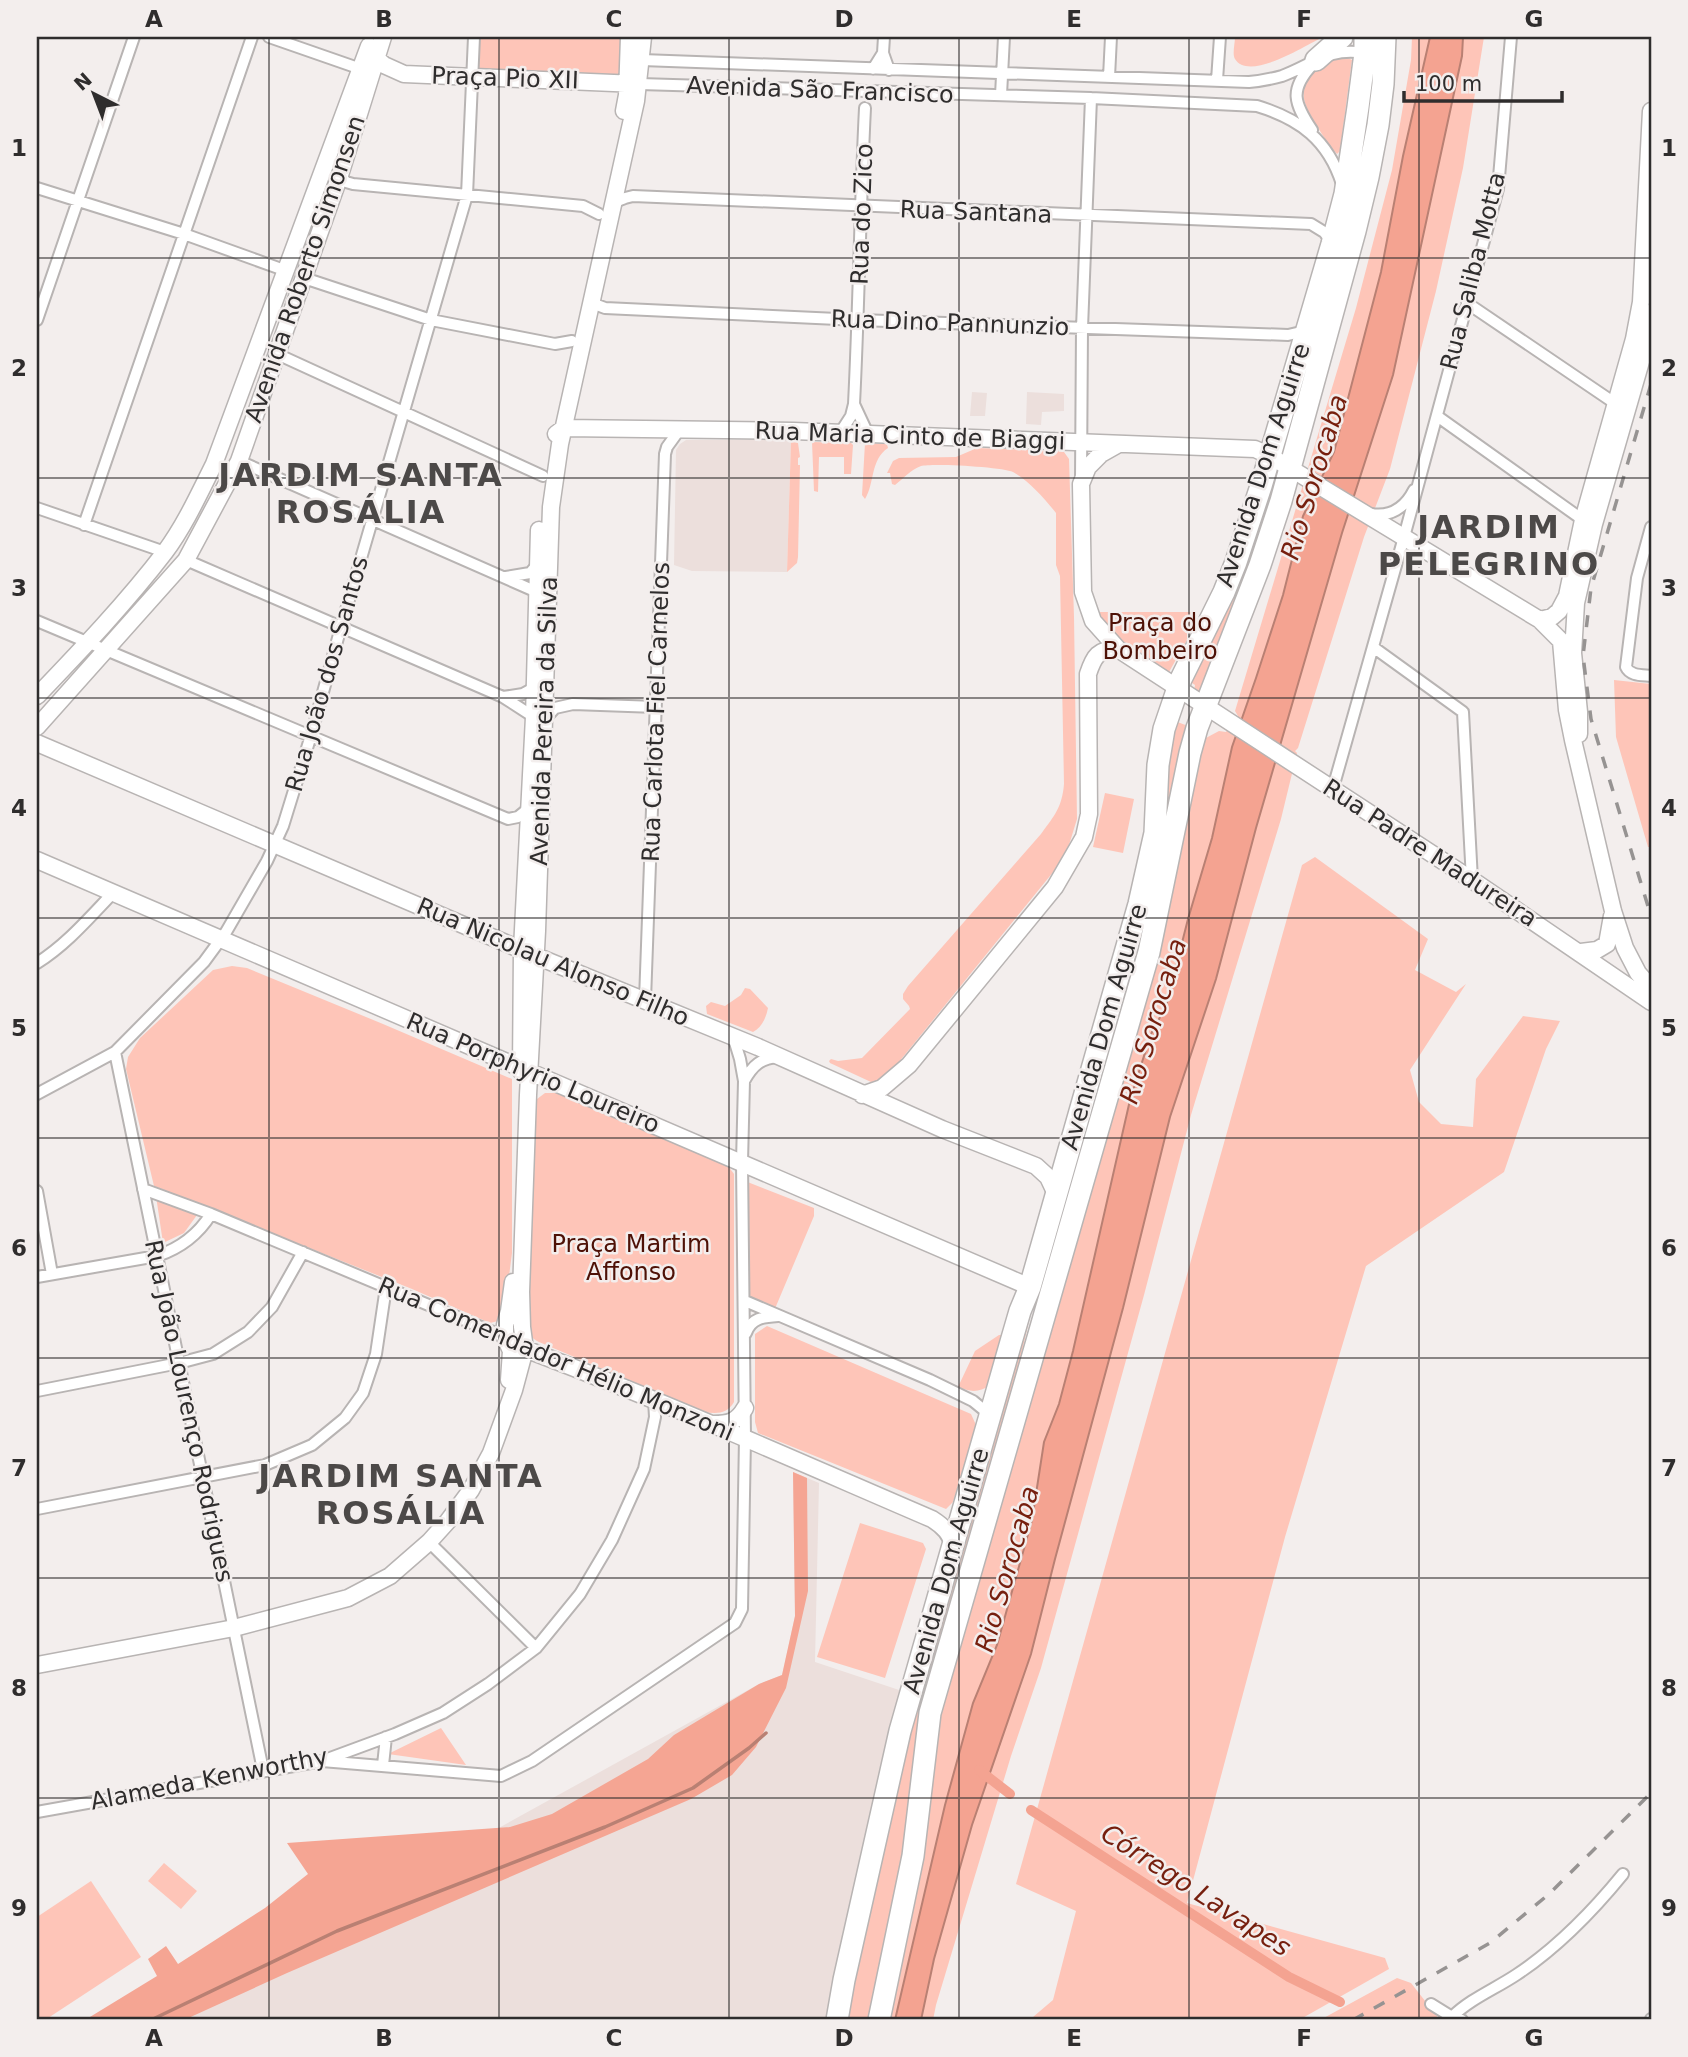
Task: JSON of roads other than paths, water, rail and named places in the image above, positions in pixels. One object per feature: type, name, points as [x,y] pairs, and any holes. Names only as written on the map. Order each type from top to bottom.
[{"type":"highway","points":[[1316,60],[1342,37]]},
{"type":"highway","name":"Avenida Dom Aguirre","points":[[879,2020],[913,1856],[930,1713],[1149,952],[1190,753],[1211,710],[1295,471],[1365,191],[1378,125],[1385,37]]},
{"type":"highway","points":[[1365,45],[1379,65],[1382,85]]},
{"type":"highway","name":"Avenida Dom Aguirre","points":[[837,2020],[900,1731],[1139,904],[1155,833],[1158,765],[1164,729],[1178,688],[1236,562],[1332,244],[1345,194],[1365,45]]},
{"type":"highway","points":[[1023,1391],[1038,1296],[1030,1287]]},
{"type":"main road","name":"Avenida Roberto Simonsen","points":[[37,696],[88,642],[165,552],[185,521],[214,464],[372,37]]},
{"type":"main road","points":[[376,58],[373,52],[378,37]]},
{"type":"main road","name":"Avenida Roberto Simonsen","points":[[37,727],[186,559],[239,461],[340,175],[383,37]]},
{"type":"main road","name":"Avenida Pereira da Silva","points":[[540,691],[537,565],[543,476],[592,298],[612,204],[633,84],[629,37]]},
{"type":"main road","name":"Avenida Pereira da Silva","points":[[506,1410],[511,1351],[505,1337],[505,1325],[517,1253],[540,691],[557,433],[572,341],[599,214],[626,106],[642,60],[643,37]]},
{"type":"main road","name":"Praça Pio XII","points":[[376,58],[390,69],[404,74],[633,84]]},
{"type":"main road","points":[[361,69],[366,74],[362,102]]},
{"type":"main road","points":[[362,102],[376,79],[382,75],[404,74]]},
{"type":"main road","points":[[1540,620],[1552,617],[1567,597],[1588,522],[1641,302],[1651,111]]},
{"type":"main road","points":[[338,131],[334,160],[340,175]]},
{"type":"main road","points":[[1651,313],[1644,351],[1588,522],[1576,603],[1573,653],[1579,712],[1578,761],[1613,911],[1625,948],[1638,973],[1651,988]]},
{"type":"main road","name":"Rua Maria Cinto de Biaggi","points":[[557,433],[680,429],[1255,449],[1540,620],[1561,641],[1567,710],[1578,761]]},
{"type":"main road","points":[[1119,444],[1094,460],[1081,484],[1083,592],[1093,621],[1118,649],[1211,710]]},
{"type":"main road","points":[[862,1095],[882,1088],[909,1065],[1055,887],[1076,852],[1084,837],[1089,814],[1088,674],[1099,653],[1107,649],[1118,649]]},
{"type":"main road","name":"Rua Padre Madureira","points":[[1211,710],[1472,880],[1651,1002]]},
{"type":"main road","name":"Avenida Pereira da Silva","points":[[37,1665],[234,1628],[348,1598],[390,1576],[429,1542],[471,1490],[491,1453],[525,1349],[521,1292],[525,1069],[535,978],[529,953],[529,808],[539,718]]},
{"type":"main road","name":"Rua Nicolau Alonso Filho","points":[[37,743],[557,965],[733,1036],[942,1129],[1036,1166],[1048,1177],[1056,1194]]},
{"type":"main road","name":"Rua Porphyrio Loureiro","points":[[37,860],[1030,1287]]},
{"type":"main road","points":[[1580,952],[1597,950],[1607,944],[1613,911]]},
{"type":"main road","points":[[535,978],[548,967],[557,965]]},
{"type":"main road","name":"Rua Comendador Hélio Monzoni","points":[[505,1337],[525,1349],[711,1423],[932,1519],[943,1526],[953,1541],[953,1547]]},
{"type":"main road","points":[[519,1371],[530,1359],[541,1355]]},
{"type":"main road","points":[[711,1423],[734,1422],[745,1408]]},
{"type":"street","points":[[37,320],[134,37]]},
{"type":"street","points":[[84,524],[252,37]]},
{"type":"street","points":[[269,37],[361,69]]},
{"type":"street","name":"Rua João dos Santos","points":[[37,1094],[115,1052],[204,962],[222,940],[267,861],[283,826],[467,195],[474,37]]},
{"type":"street","points":[[884,37],[883,54],[889,70]]},
{"type":"street","points":[[1001,95],[1004,37]]},
{"type":"street","points":[[1109,77],[1111,37]]},
{"type":"street","points":[[1217,80],[1220,37]]},
{"type":"street","name":"Rua Saliba Motta","points":[[1333,789],[1498,189],[1511,37]]},
{"type":"street","name":"Avenida São Francisco","points":[[642,60],[1250,82],[1283,75],[1333,52],[1365,45]]},
{"type":"street","points":[[873,69],[883,54]]},
{"type":"street","points":[[1316,60],[1302,75],[1296,88],[1296,100],[1301,114],[1316,138]]},
{"type":"street","name":"Avenida São Francisco","points":[[633,84],[1091,98],[1257,106],[1289,118],[1324,145],[1334,161],[1345,194]]},
{"type":"street","name":"Rua do Zico","points":[[857,91],[865,108]]},
{"type":"street","name":"Rua do Zico","points":[[840,433],[854,404],[865,108],[873,91]]},
{"type":"street","points":[[1081,484],[1082,328],[1091,98]]},
{"type":"street","points":[[340,175],[346,182],[353,184],[583,206],[599,214]]},
{"type":"street","points":[[37,188],[184,234],[284,270]]},
{"type":"street","name":"Rua Santana","points":[[612,204],[633,196],[1311,225],[1324,232],[1332,244]]},
{"type":"street","points":[[304,278],[431,320],[555,344],[572,341]]},
{"type":"street","name":"Rua Dino Pannunzio","points":[[592,298],[597,305],[605,308],[859,320],[1288,335],[1300,332],[1308,325]]},
{"type":"street","points":[[1467,303],[1616,404]]},
{"type":"street","points":[[277,354],[543,476]]},
{"type":"street","name":"Rua do Zico","points":[[854,404],[868,434]]},
{"type":"street","points":[[1437,415],[1588,522]]},
{"type":"street","name":"Rua Carlota Fiel Carnelos","points":[[645,1000],[665,454],[680,429]]},
{"type":"street","points":[[239,461],[537,592]]},
{"type":"street","name":"Rua Saliba Motta","points":[[1365,513],[1390,514],[1399,509],[1410,498],[1424,461]]},
{"type":"street","points":[[37,508],[165,552]]},
{"type":"street","points":[[1651,527],[1637,578],[1626,667],[1628,671],[1651,676]]},
{"type":"street","points":[[186,559],[503,697],[539,718],[555,708],[573,704],[656,707]]},
{"type":"street","points":[[503,577],[530,573],[537,565]]},
{"type":"street","points":[[37,621],[508,819],[518,817],[529,808]]},
{"type":"street","points":[[1373,647],[1463,712],[1472,880]]},
{"type":"street","points":[[503,697],[540,691],[573,704]]},
{"type":"street","points":[[37,963],[78,930],[113,893]]},
{"type":"street","points":[[322,1761],[501,1776],[532,1760],[734,1623],[743,1609],[744,1081],[733,1036]]},
{"type":"street","points":[[744,1081],[751,1056],[758,1047]]},
{"type":"street","name":"Rua João Lourenço Rodrigues","points":[[115,1052],[263,1770]]},
{"type":"street","points":[[744,1081],[756,1063],[781,1057]]},
{"type":"street","name":"Rua Comendador Hélio Monzoni","points":[[143,1189],[211,1214],[505,1337]]},
{"type":"street","points":[[37,1191],[52,1274]]},
{"type":"street","points":[[37,1277],[173,1251],[191,1239],[211,1214]]},
{"type":"street","points":[[37,1391],[213,1354],[248,1332],[272,1307],[303,1252]]},
{"type":"street","points":[[37,1509],[265,1465],[312,1445],[345,1418],[363,1393],[376,1354],[386,1287]]},
{"type":"street","points":[[745,1301],[973,1401],[984,1410],[987,1424]]},
{"type":"street","points":[[745,1340],[748,1327],[755,1320],[781,1316]]},
{"type":"street","points":[[973,1401],[992,1394],[997,1388]]},
{"type":"street","name":"Alameda Kenworthy","points":[[37,1812],[322,1761],[443,1713],[488,1684],[536,1648],[580,1594],[612,1540],[643,1469],[655,1417],[654,1400]]},
{"type":"street","points":[[429,1542],[536,1648]]},
{"type":"street","points":[[383,1765],[386,1737]]},
{"type":"street","points":[[1431,2004],[1457,2019],[1477,1998],[1517,1974],[1561,1940],[1600,1902],[1623,1874]]},
{"type":"waterway","points":[[151,2020],[337,1931],[605,1827],[693,1788],[766,1733]]},
{"type":"waterway","name":"Córrego Lavapes","points":[[979,1770],[1010,1794]]},
{"type":"waterway","name":"Córrego Lavapes","points":[[1031,1810],[1289,1977],[1340,2002]]},
{"type":"railway","points":[[1651,384],[1591,588],[1583,656],[1591,719],[1651,916]]},
{"type":"railway","points":[[1353,2020],[1490,1943],[1549,1894],[1651,1793]]},
{"type":"district","name":"JARDIM SANTA ROSÁLIA","points":[[361,494]]},
{"type":"district","name":"JARDIM PELEGRINO","points":[[1489,546]]},
{"type":"district","name":"JARDIM SANTA ROSÁLIA","points":[[401,1494]]},
{"type":"water label","name":"Rio Sorocaba","points":[[1314,477]]},
{"type":"water label","name":"Rio Sorocaba","points":[[1153,1021]]},
{"type":"water label","name":"Rio Sorocaba","points":[[1007,1569]]},
{"type":"park label","name":"Praça do Bombeiro","points":[[1160,637]]},
{"type":"park label","name":"Praça Martim Affonso","points":[[631,1258]]}]
